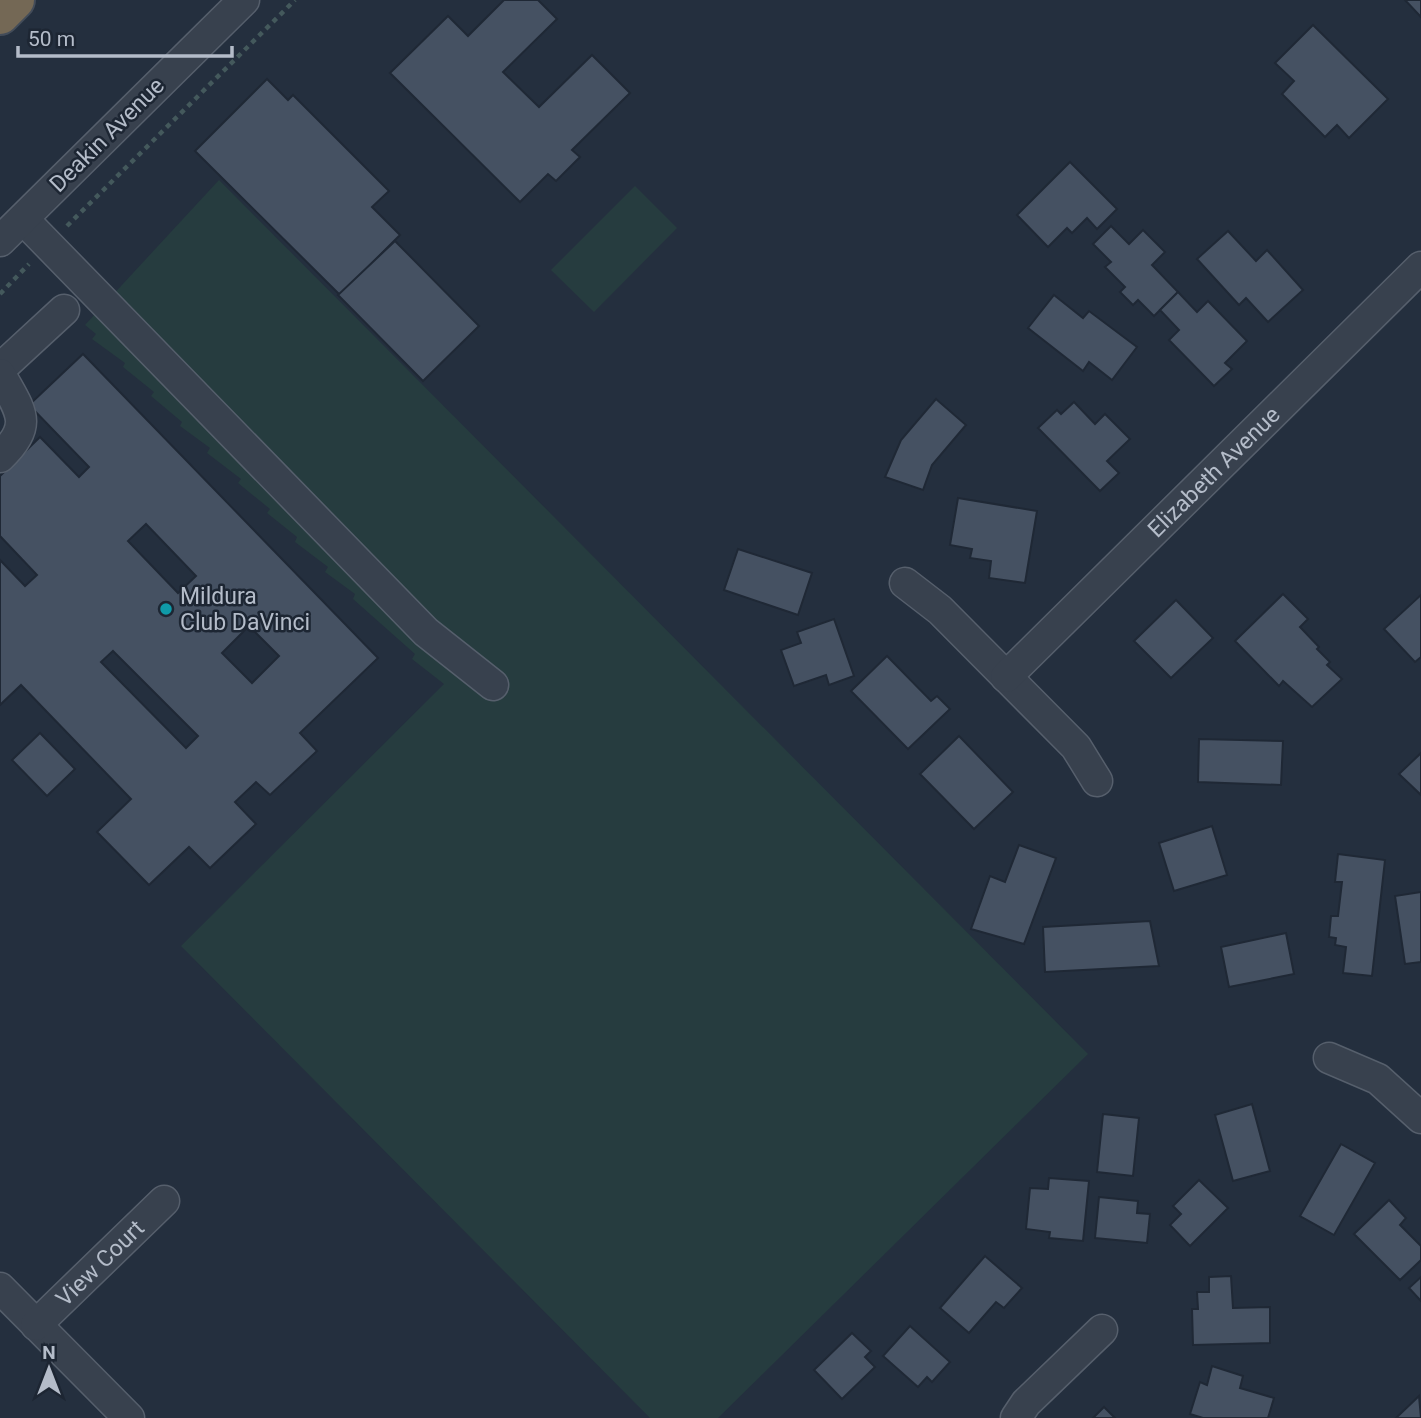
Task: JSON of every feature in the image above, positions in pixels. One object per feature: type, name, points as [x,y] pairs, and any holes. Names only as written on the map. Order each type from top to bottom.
[{"type":"highway","points":[[0,15],[15,0]]},
{"type":"street","name":"Deakin Avenue","points":[[0,241],[244,0]]},
{"type":"street","points":[[23,219],[426,632],[493,685]]},
{"type":"street","name":"Elizabeth Avenue","points":[[1006,677],[1421,267]]},
{"type":"street","points":[[0,457],[20,436],[22,423],[19,410],[0,372],[64,310]]},
{"type":"street","points":[[905,583],[940,610],[1076,747],[1097,781]]},
{"type":"street","points":[[1329,1058],[1378,1079],[1421,1118]]},
{"type":"street","name":"View Court","points":[[36,1325],[164,1201]]},
{"type":"street","points":[[0,1288],[129,1418]]},
{"type":"street","points":[[1016,1418],[1026,1403],[1102,1330]]},
{"type":"path","points":[[0,293],[295,0]]},
{"type":"green space","points":[[219,180],[1088,1054],[718,1418],[650,1418],[181,946],[444,684],[412,659],[415,654],[353,599],[355,594],[325,572],[328,567],[295,542],[297,537],[267,513],[270,509],[238,483],[241,479],[207,453],[210,448],[180,426],[182,422],[151,396],[154,392],[123,367],[125,363],[92,339],[96,334],[85,325]]},
{"type":"green space","points":[[635,186],[677,228],[594,312],[551,270]]},
{"type":"building","points":[[504,0],[538,0],[557,19],[503,72],[539,107],[592,55],[630,93],[572,150],[580,157],[556,181],[548,174],[520,202],[390,73],[448,16],[468,36]]},
{"type":"building","points":[[1405,0],[1421,0],[1421,17]]},
{"type":"building","points":[[1313,25],[1388,99],[1349,138],[1337,125],[1325,137],[1282,94],[1294,81],[1275,63]]},
{"type":"building","points":[[267,79],[288,100],[293,95],[389,191],[372,207],[400,235],[340,295],[195,151]]},
{"type":"building","points":[[1070,162],[1117,209],[1097,229],[1087,218],[1072,233],[1067,228],[1048,247],[1017,215]]},
{"type":"building","points":[[1111,226],[1129,244],[1143,230],[1165,252],[1152,265],[1178,292],[1154,316],[1138,300],[1133,305],[1120,292],[1125,287],[1105,267],[1111,262],[1093,244]]},
{"type":"building","points":[[1228,231],[1256,261],[1267,250],[1303,290],[1268,322],[1246,298],[1239,305],[1197,259]]},
{"type":"building","points":[[395,241],[479,326],[423,381],[338,295]]},
{"type":"building","points":[[1178,292],[1197,312],[1208,301],[1247,341],[1225,363],[1232,369],[1214,386],[1169,340],[1179,330],[1160,310]]},
{"type":"building","points":[[1054,295],[1083,318],[1089,311],[1137,347],[1112,380],[1089,362],[1083,371],[1028,328]]},
{"type":"building","name":"Mildura Club DaVinci","points":[[83,354],[378,658],[300,733],[317,751],[270,795],[256,782],[235,802],[256,824],[210,868],[189,847],[149,885],[97,832],[131,799],[21,685],[0,705],[0,560],[25,586],[37,575],[0,536],[0,476],[40,437],[79,477],[89,467],[29,405]],"holes":[[[146,524],[196,576],[178,593],[128,541]],[[249,626],[279,656],[252,683],[222,653]],[[113,651],[198,736],[186,748],[101,662]]]},
{"type":"building","points":[[936,399],[966,425],[932,465],[923,490],[885,477],[901,440]]},
{"type":"building","points":[[1074,402],[1095,424],[1105,414],[1130,439],[1107,461],[1119,473],[1100,491],[1038,428],[1057,410],[1061,414]]},
{"type":"building","points":[[958,498],[1037,511],[1025,583],[989,578],[991,561],[970,558],[972,549],[950,545]]},
{"type":"building","points":[[738,549],[812,573],[798,615],[724,590]]},
{"type":"building","points":[[1283,594],[1308,619],[1300,627],[1330,662],[1327,665],[1342,679],[1312,707],[1283,681],[1279,686],[1235,641]]},
{"type":"building","points":[[1421,595],[1421,657],[1415,662],[1384,629]]},
{"type":"building","points":[[1176,600],[1213,638],[1171,678],[1134,641]]},
{"type":"building","points":[[834,619],[854,676],[829,685],[826,675],[794,686],[781,650],[801,643],[797,632]]},
{"type":"building","points":[[887,656],[931,701],[937,696],[950,709],[908,749],[851,691]]},
{"type":"building","points":[[40,733],[75,769],[47,796],[12,760]]},
{"type":"building","points":[[959,736],[1013,792],[974,829],[920,774]]},
{"type":"building","points":[[1199,739],[1283,741],[1281,785],[1198,782]]},
{"type":"building","points":[[1421,753],[1421,795],[1399,774]]},
{"type":"building","points":[[1212,826],[1227,875],[1174,891],[1159,843]]},
{"type":"building","points":[[1019,845],[1056,858],[1024,944],[971,929],[990,876],[1005,882]]},
{"type":"building","points":[[1338,854],[1385,860],[1372,976],[1343,973],[1346,947],[1335,945],[1336,938],[1329,937],[1331,916],[1338,916],[1342,882],[1335,882]]},
{"type":"building","points":[[1421,892],[1421,962],[1405,964],[1395,896]]},
{"type":"building","points":[[1150,921],[1159,966],[1045,972],[1043,927]]},
{"type":"building","points":[[1286,933],[1294,974],[1229,987],[1221,947]]},
{"type":"building","points":[[1252,1104],[1270,1171],[1233,1181],[1215,1115]]},
{"type":"building","points":[[1103,1114],[1139,1118],[1133,1176],[1097,1172]]},
{"type":"building","points":[[1341,1144],[1375,1163],[1334,1235],[1300,1216]]},
{"type":"building","points":[[1049,1178],[1089,1181],[1083,1241],[1049,1238],[1050,1232],[1026,1229],[1030,1188],[1048,1189]]},
{"type":"building","points":[[1199,1180],[1228,1208],[1190,1246],[1170,1225],[1181,1214],[1173,1206]]},
{"type":"building","points":[[1099,1197],[1138,1201],[1137,1213],[1150,1214],[1147,1243],[1095,1238]]},
{"type":"building","points":[[1389,1200],[1406,1218],[1400,1225],[1421,1246],[1421,1260],[1400,1280],[1354,1234]]},
{"type":"building","points":[[985,1256],[1022,1288],[1004,1308],[996,1302],[969,1333],[940,1308]]},
{"type":"building","points":[[1231,1276],[1233,1308],[1270,1307],[1270,1343],[1193,1345],[1192,1309],[1198,1309],[1197,1292],[1209,1292],[1209,1277]]},
{"type":"building","points":[[1421,1277],[1421,1301],[1409,1288]]},
{"type":"building","points":[[910,1326],[950,1362],[932,1382],[927,1377],[918,1387],[883,1356]]},
{"type":"building","points":[[852,1333],[871,1351],[865,1357],[875,1367],[842,1399],[814,1370]]},
{"type":"building","points":[[1212,1366],[1243,1376],[1240,1388],[1274,1398],[1268,1418],[1203,1418],[1190,1414],[1200,1382],[1207,1385]]},
{"type":"building","points":[[1419,1396],[1421,1418],[1396,1418]]},
{"type":"building","points":[[1104,1407],[1115,1418],[1093,1418]]},
{"type":"place","name":"Mildura Club DaVinci","points":[[166,609]]}]
